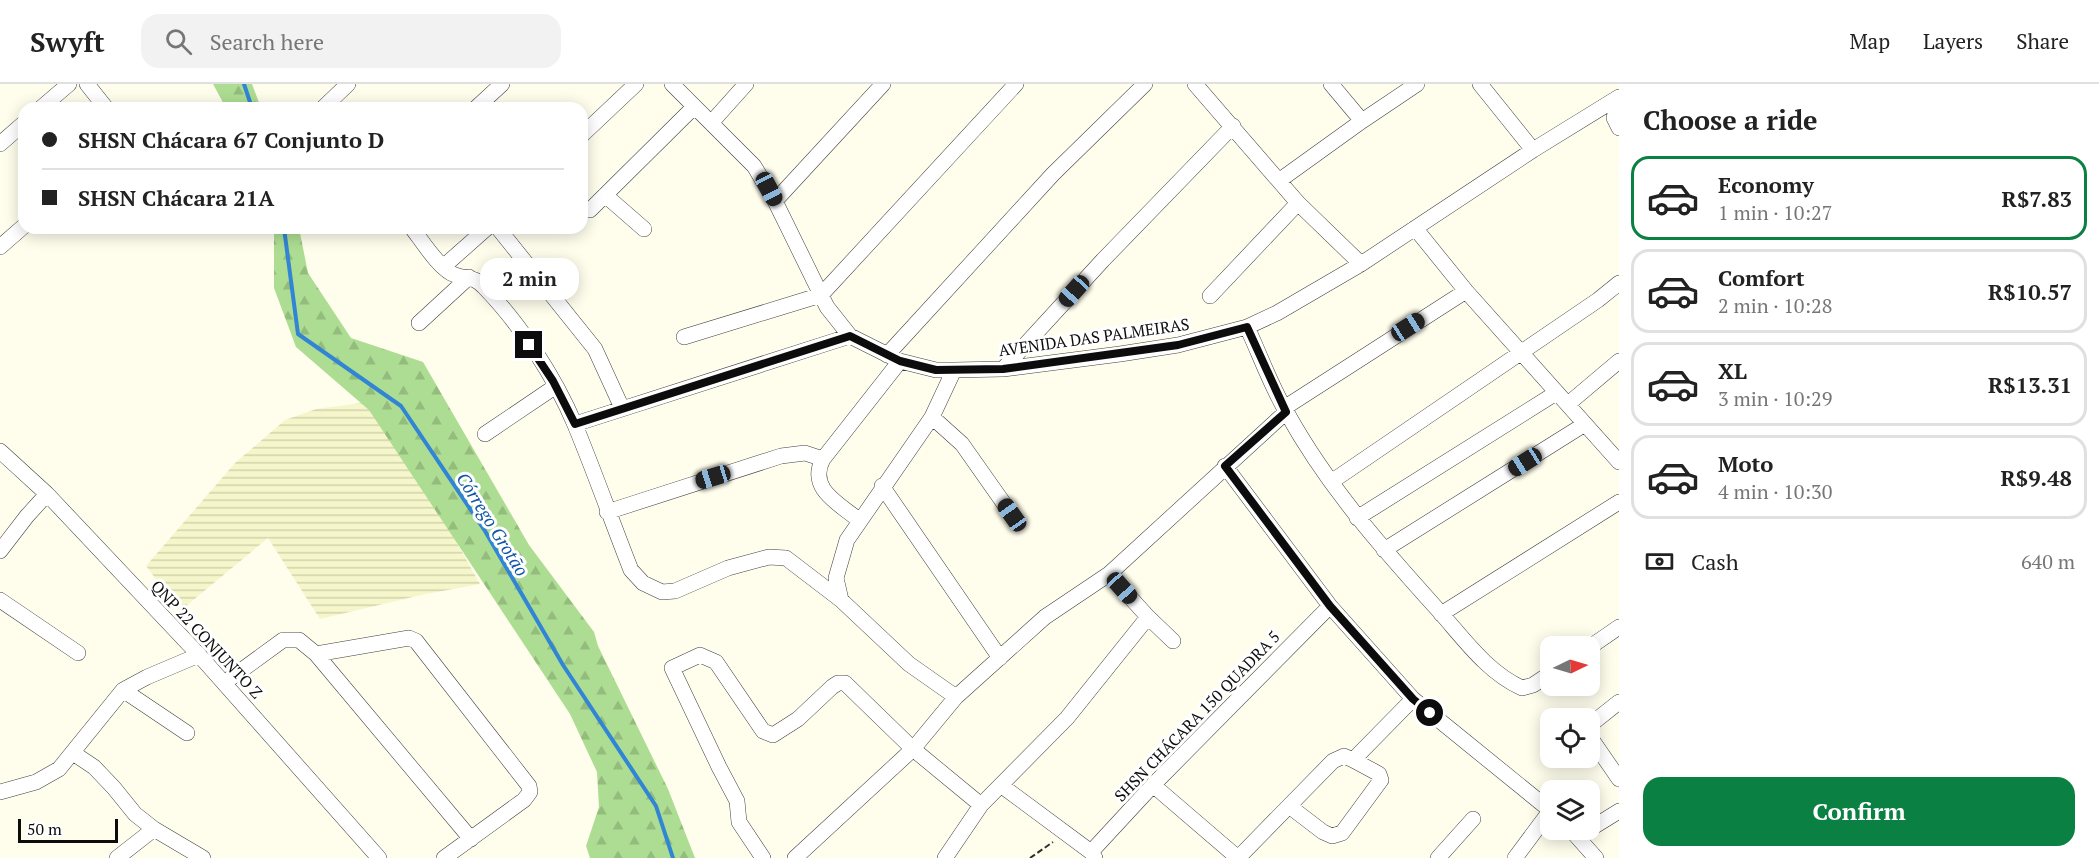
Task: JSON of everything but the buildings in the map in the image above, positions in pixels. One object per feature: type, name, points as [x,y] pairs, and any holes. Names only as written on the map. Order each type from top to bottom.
[{"type":"street","points":[[48,102],[69,84]]},
{"type":"street","points":[[87,84],[100,102]]},
{"type":"street","points":[[329,102],[348,84]]},
{"type":"street","points":[[482,102],[502,84]]},
{"type":"street","points":[[588,129],[636,84]]},
{"type":"street","name":"AVENIDA DAS PALMEIRAS","points":[[672,84],[754,166],[775,201],[827,307],[850,336],[894,358],[936,370],[1003,369],[1178,345],[1247,327],[1277,313],[1361,264],[1533,150],[1619,98]]},
{"type":"street","points":[[711,123],[746,84]]},
{"type":"street","points":[[775,201],[883,84]]},
{"type":"street","points":[[684,337],[821,295],[1016,84]]},
{"type":"street","points":[[860,521],[821,489],[818,469],[823,459],[894,358],[1053,174],[1145,84]]},
{"type":"street","points":[[1195,84],[1298,203],[1361,264]]},
{"type":"street","points":[[1331,84],[1362,121]]},
{"type":"street","points":[[1280,180],[1417,84]]},
{"type":"street","points":[[1480,84],[1533,150]]},
{"type":"street","points":[[1616,123],[1619,98]]},
{"type":"street","points":[[590,210],[694,107]]},
{"type":"street","points":[[1598,109],[1616,123]]},
{"type":"street","points":[[1003,369],[1102,260],[1233,126]]},
{"type":"street","points":[[0,144],[18,128]]},
{"type":"street","points":[[605,195],[644,229]]},
{"type":"street","points":[[1210,296],[1298,203]]},
{"type":"street","points":[[1415,228],[1466,291],[1556,393],[1585,424],[1616,451]]},
{"type":"street","points":[[0,247],[18,231]]},
{"type":"street","points":[[418,234],[456,273],[483,286],[516,327],[556,386],[575,424],[631,570],[643,583],[662,592],[675,591],[728,568],[769,558],[786,558],[841,600],[909,664],[956,697]]},
{"type":"street","points":[[419,323],[483,234]]},
{"type":"street","points":[[503,234],[595,349],[622,408]]},
{"type":"street","points":[[1331,482],[1619,284]]},
{"type":"street","points":[[796,858],[913,749],[956,697],[1045,617],[1109,574],[1285,410],[1466,291]]},
{"type":"street","points":[[1247,327],[1285,410],[1331,482],[1383,550],[1495,672],[1522,688],[1527,688],[1540,680]]},
{"type":"street","points":[[575,424],[850,336]]},
{"type":"street","points":[[1568,404],[1619,361]]},
{"type":"street","points":[[841,600],[836,578],[847,540],[882,486],[932,417],[954,370]]},
{"type":"street","points":[[485,434],[556,386]]},
{"type":"street","points":[[1358,518],[1556,393]]},
{"type":"street","points":[[932,417],[962,444],[1012,515]]},
{"type":"street","points":[[1383,550],[1585,424]]},
{"type":"street","name":"QNP 22 CONJUNTO Z","points":[[0,451],[47,494],[199,655],[379,858]]},
{"type":"street","points":[[608,512],[781,456],[805,453],[823,459]]},
{"type":"street","points":[[1225,466],[1330,606],[1413,699],[1540,802]]},
{"type":"street","points":[[882,486],[1000,658]]},
{"type":"street","points":[[0,552],[47,494]]},
{"type":"street","points":[[1441,614],[1619,502]]},
{"type":"street","points":[[1109,574],[1173,641]]},
{"type":"street","points":[[0,600],[78,653]]},
{"type":"street","name":"SHSN CHÁCARA 150 QUADRA 5","points":[[1093,855],[1153,785],[1330,606]]},
{"type":"street","points":[[946,858],[981,805],[1066,718],[1148,617]]},
{"type":"street","points":[[1600,640],[1619,627]]},
{"type":"street","points":[[316,654],[409,638],[416,641],[423,647],[529,786],[530,792],[524,800],[444,858]]},
{"type":"street","points":[[224,683],[283,640],[300,640],[316,654],[471,839]]},
{"type":"street","points":[[0,792],[36,782],[59,769],[123,690],[199,655]]},
{"type":"street","points":[[763,858],[739,822],[737,801],[718,767],[672,668],[700,655],[716,662],[763,731],[773,735],[798,719],[832,687],[838,683],[845,683],[913,749],[981,805]]},
{"type":"street","points":[[123,690],[187,733]]},
{"type":"street","points":[[1353,760],[1413,699]]},
{"type":"street","points":[[1600,716],[1619,702]]},
{"type":"street","points":[[1600,752],[1619,779]]},
{"type":"street","points":[[73,753],[94,767],[135,814],[154,829],[203,858]]},
{"type":"street","points":[[1153,785],[1238,858],[1333,761],[1344,756],[1379,774],[1381,780],[1342,833],[1332,836],[1323,832],[1289,806]]},
{"type":"street","points":[[1002,786],[1093,855]]},
{"type":"street","points":[[1600,821],[1619,810]]},
{"type":"street","points":[[1438,858],[1473,819]]},
{"type":"street","points":[[1515,858],[1540,825]]},
{"type":"street","points":[[117,858],[154,829]]},
{"type":"street","points":[[1587,840],[1596,858]]},
{"type":"path","points":[[1029,858],[1065,833]]},
{"type":"green space","points":[[213,84],[252,84],[259,102],[223,102]]},
{"type":"green space","points":[[274,234],[300,234],[308,273],[351,338],[423,362],[529,545],[594,632],[598,646],[668,789],[695,858],[590,858],[586,846],[599,807],[597,772],[570,714],[369,410],[296,347],[274,288]]},
{"type":"green space","points":[[377,401],[480,584],[421,595],[320,619],[268,538],[180,611],[146,566],[235,463],[285,420],[316,409]]},
{"type":"waterway","name":"Córrego Grotão","points":[[244,84],[250,102]]},
{"type":"waterway","name":"Córrego Grotão","points":[[285,234],[298,334],[401,406],[485,531],[563,665],[656,806],[673,858]]},
{"type":"route","points":[[529,345],[553,381],[575,424],[850,336],[900,361],[936,370],[1003,369],[1178,345],[1247,327],[1286,412],[1225,466],[1330,606],[1413,699],[1430,713]]}]
